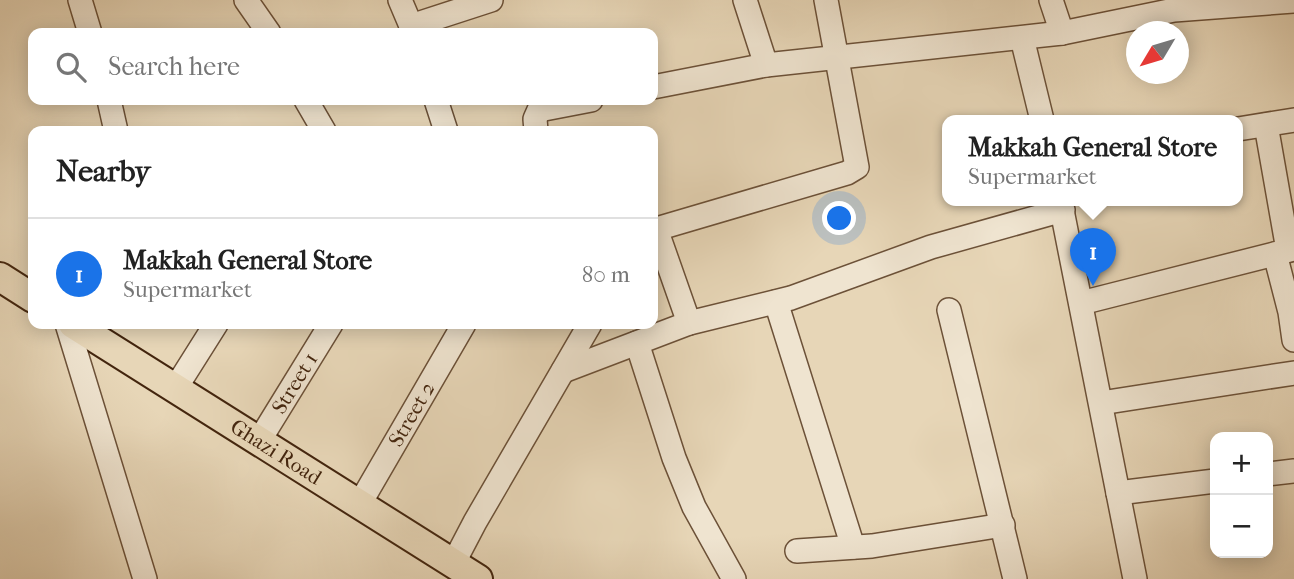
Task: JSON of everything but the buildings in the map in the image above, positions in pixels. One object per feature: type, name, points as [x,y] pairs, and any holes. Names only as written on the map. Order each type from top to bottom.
[{"type":"main road","points":[[0,277],[28,296]]},
{"type":"main road","name":"Ghazi Road","points":[[81,329],[478,579]]},
{"type":"street","points":[[80,0],[88,28]]},
{"type":"street","points":[[246,0],[266,28]]},
{"type":"street","points":[[400,0],[411,28]]},
{"type":"street","points":[[417,28],[491,0]]},
{"type":"street","points":[[745,0],[766,65]]},
{"type":"street","points":[[658,228],[848,173],[857,167],[826,0]]},
{"type":"street","points":[[1051,0],[1062,33]]},
{"type":"street","points":[[658,86],[766,65],[1062,33],[1172,5],[1287,1]]},
{"type":"street","points":[[1022,38],[1041,115]]},
{"type":"street","points":[[109,105],[115,126]]},
{"type":"street","points":[[309,105],[321,126]]},
{"type":"street","points":[[438,105],[444,126]]},
{"type":"street","points":[[536,126],[535,118],[539,110],[565,105]]},
{"type":"street","points":[[1243,128],[1294,120]]},
{"type":"street","points":[[1266,125],[1286,251],[1294,340]]},
{"type":"street","points":[[562,371],[689,323],[776,302],[1058,206]]},
{"type":"street","points":[[1061,206],[1135,579]]},
{"type":"street","points":[[658,240],[689,323]]},
{"type":"street","points":[[1081,303],[1286,251]]},
{"type":"street","points":[[776,302],[853,547]]},
{"type":"street","points":[[949,310],[1015,579]]},
{"type":"street","points":[[69,329],[145,579]]},
{"type":"street","points":[[175,389],[213,329]]},
{"type":"street","name":"Street 1","points":[[259,441],[328,329]]},
{"type":"street","name":"Street 2","points":[[359,505],[461,329]]},
{"type":"street","points":[[453,564],[587,329]]},
{"type":"street","points":[[638,343],[674,458],[694,507],[734,579]]},
{"type":"street","points":[[1101,403],[1294,373]]},
{"type":"street","points":[[1273,473],[1294,471]]},
{"type":"street","points":[[1118,493],[1210,482]]},
{"type":"street","points":[[797,551],[853,547],[1003,525]]},
{"type":"place","name":"Makkah General Store","points":[[1093,286]]}]
